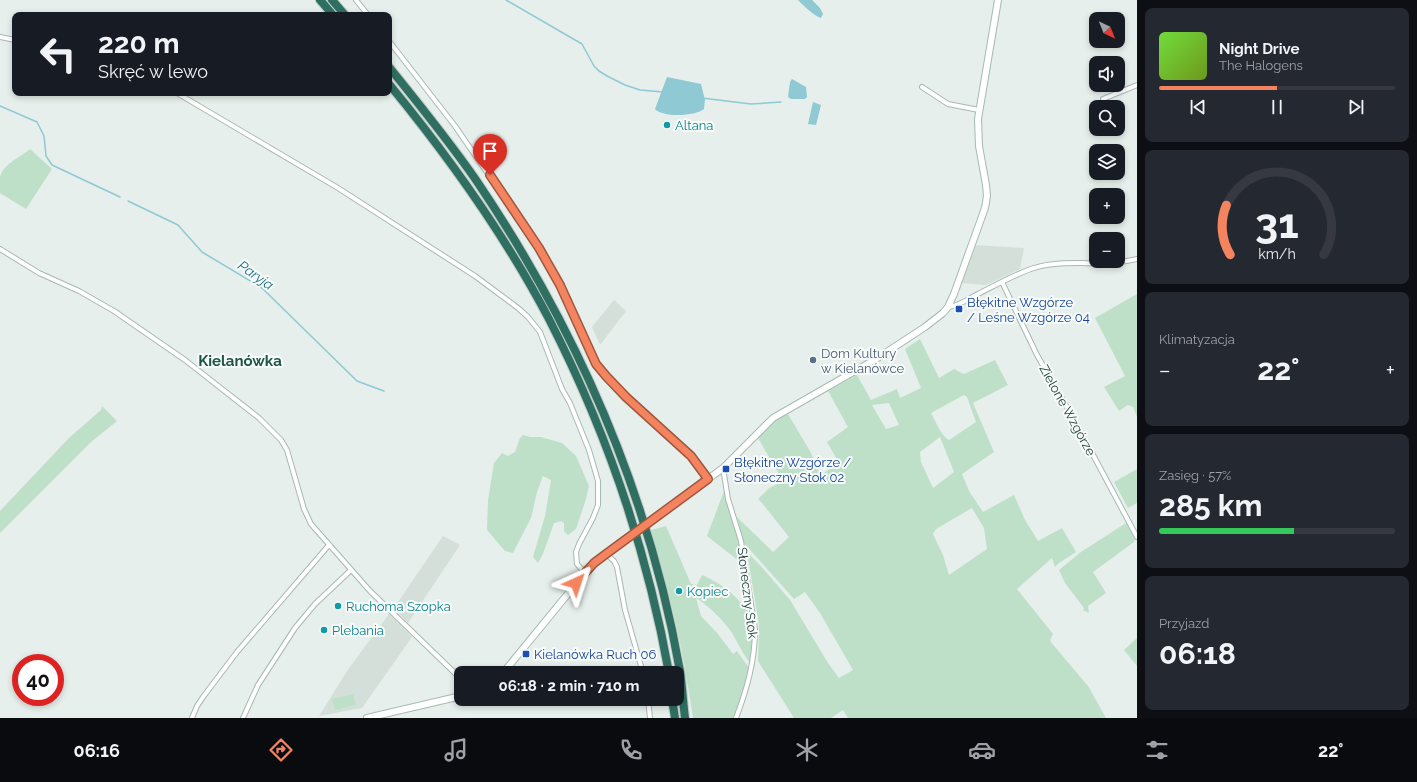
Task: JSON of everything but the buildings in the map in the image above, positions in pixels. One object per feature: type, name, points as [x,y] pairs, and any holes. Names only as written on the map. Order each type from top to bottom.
[{"type":"highway","points":[[320,0],[330,12]]},
{"type":"highway","points":[[332,0],[342,12]]},
{"type":"highway","points":[[392,72],[475,179],[513,236],[555,310],[594,390],[624,463],[656,566],[667,608],[680,673],[685,718]]},
{"type":"highway","points":[[392,88],[445,154],[500,234],[549,319],[576,374],[607,450],[629,511],[652,593],[668,666]]},
{"type":"highway","points":[[673,706],[675,718]]},
{"type":"street","points":[[356,0],[366,12]]},
{"type":"street","points":[[508,666],[584,573],[620,543],[732,461],[772,418],[886,353],[935,320],[948,307],[985,208],[986,185],[978,129],[979,110],[998,0]]},
{"type":"street","points":[[0,38],[12,40]]},
{"type":"street","points":[[392,45],[455,126],[539,248],[560,285],[596,364],[626,397],[691,456],[708,479]]},
{"type":"street","points":[[1103,99],[1137,85]]},
{"type":"street","points":[[922,87],[948,104],[979,110]]},
{"type":"street","points":[[182,96],[338,188],[475,276],[518,308],[535,325],[540,332],[562,389],[570,403],[589,450],[598,481],[598,505],[576,552],[577,564],[584,573]]},
{"type":"street","points":[[0,249],[39,273],[79,291],[114,310],[198,370],[259,418],[281,440],[287,450],[304,509],[311,524],[370,591],[454,673]]},
{"type":"street","points":[[948,307],[960,304],[1033,268],[1049,265],[1117,262],[1137,259]]},
{"type":"street","name":"Zielone Wzgórze","points":[[1002,282],[1037,355],[1137,537]]},
{"type":"street","name":"Słoneczny Stok","points":[[723,468],[728,499],[737,525],[743,551],[755,629],[755,643],[751,672],[736,718]]},
{"type":"street","points":[[192,718],[203,697],[237,652],[329,545]]},
{"type":"street","points":[[606,554],[614,561],[617,567],[625,610],[641,666]]},
{"type":"street","points":[[243,718],[258,685],[295,628],[315,604],[351,570]]},
{"type":"street","points":[[367,718],[454,698]]},
{"type":"street","points":[[649,706],[650,718]]},
{"type":"shaded area","points":[[976,245],[1024,248],[1020,269],[986,285],[962,283]]},
{"type":"shaded area","points":[[614,300],[626,311],[600,345],[592,327]]},
{"type":"shaded area","points":[[443,536],[460,545],[408,623],[394,608]]},
{"type":"shaded area","points":[[389,614],[412,637],[362,708],[319,716],[347,671]]},
{"type":"green space","points":[[30,149],[52,169],[26,209],[0,193],[0,177],[2,172],[9,164]]},
{"type":"green space","points":[[1137,294],[1137,417],[1133,407],[1128,405],[1119,411],[1104,387],[1125,376],[1095,318]]},
{"type":"green space","points":[[920,339],[939,378],[954,369],[964,374],[995,360],[1008,385],[973,403],[994,452],[962,474],[969,491],[983,512],[1014,495],[1025,520],[1038,541],[1062,528],[1076,552],[1055,567],[1052,558],[1017,589],[1053,634],[1050,641],[1088,686],[1106,718],[848,718],[843,710],[831,718],[794,718],[758,661],[759,625],[747,552],[790,600],[828,663],[839,678],[853,670],[820,613],[805,592],[794,599],[744,543],[737,517],[773,552],[789,537],[758,499],[769,488],[783,481],[758,438],[775,421],[788,414],[811,453],[818,470],[822,474],[839,463],[827,442],[848,427],[828,391],[857,375],[871,400],[897,389],[900,398],[921,388],[905,349]],"holes":[[[964,395],[967,397],[976,422],[949,440],[941,431],[931,413]],[[889,403],[899,425],[886,429],[872,405]],[[940,437],[954,472],[933,488],[921,462],[920,452]],[[972,508],[984,528],[987,549],[949,575],[943,555],[933,534],[936,529]]]},
{"type":"green space","points":[[102,406],[117,421],[91,442],[0,533],[0,511],[69,438],[101,410]]},
{"type":"green space","points":[[523,435],[530,437],[541,437],[562,443],[576,456],[589,486],[576,529],[568,535],[564,531],[564,523],[561,521],[554,523],[543,554],[538,563],[533,557],[545,516],[551,480],[543,476],[537,492],[531,518],[513,553],[505,551],[487,530],[488,500],[494,463],[502,453],[508,456],[515,452],[520,438]]},
{"type":"green space","points":[[1137,469],[1137,503],[1128,508],[1114,482]]},
{"type":"green space","points":[[724,491],[738,540],[744,565],[707,536]]},
{"type":"green space","points":[[1126,523],[1135,539],[1134,542],[1093,572],[1106,593],[1088,606],[1089,613],[1083,610],[1084,608],[1065,583],[1059,570],[1081,552]]},
{"type":"green space","points":[[666,526],[691,584],[697,585],[702,575],[715,581],[737,598],[753,619],[754,624],[750,663],[732,633],[724,623],[711,609],[696,598],[701,616],[718,634],[733,654],[737,651],[749,668],[744,692],[734,718],[693,718],[676,623],[651,530]]},
{"type":"green space","points":[[1137,638],[1137,666],[1124,650]]},
{"type":"green space","points":[[353,694],[356,705],[335,710],[332,699]]},
{"type":"water","points":[[798,0],[812,0],[820,8],[823,14],[821,18],[812,13]]},
{"type":"water","points":[[667,77],[701,84],[705,100],[704,109],[694,113],[672,115],[659,112],[655,109]]},
{"type":"water","points":[[792,79],[806,87],[807,97],[805,99],[791,99],[788,97],[790,82]]},
{"type":"water","points":[[813,102],[821,105],[816,125],[808,124]]},
{"type":"waterway","points":[[506,0],[582,44],[594,66],[607,76],[625,85],[640,90],[663,92]]},
{"type":"waterway","points":[[702,98],[751,104],[781,102]]},
{"type":"waterway","name":"Paryja","points":[[0,106],[37,122],[44,136],[46,156],[52,165],[120,197]]},
{"type":"waterway","name":"Paryja","points":[[128,201],[178,225],[202,252],[262,288],[357,381],[384,391]]},
{"type":"place","name":"Altana","points":[[667,125]]},
{"type":"place","name":"Błękitne Wzgórze / Leśne Wzgórze 04","points":[[959,309]]},
{"type":"place","name":"Dom Kultury w Kielanówce","points":[[813,360]]},
{"type":"place","name":"Błękitne Wzgórze / Słoneczny Stok 02","points":[[726,469]]},
{"type":"place","name":"Kopiec","points":[[679,591]]},
{"type":"place","name":"Ruchoma Szopka","points":[[338,606]]},
{"type":"place","name":"Plebania","points":[[324,630]]},
{"type":"place","name":"Kielanówka Ruch 06","points":[[526,654]]},
{"type":"district","name":"Kielanówka","points":[[240,361]]},
{"type":"route","points":[[490,175],[539,248],[550,270],[560,285],[596,364],[626,397],[691,456],[708,479],[594,563],[576,583]]}]
